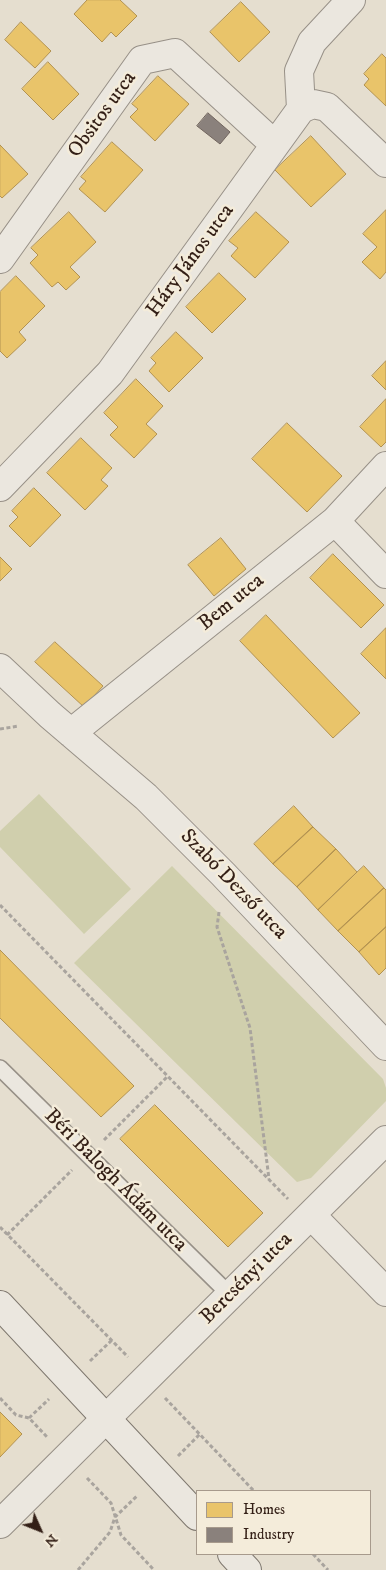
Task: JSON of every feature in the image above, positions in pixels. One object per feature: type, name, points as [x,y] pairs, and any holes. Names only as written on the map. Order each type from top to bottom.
[{"type":"street","points":[[351,0],[312,42],[299,71],[301,109],[313,104],[327,107],[386,163]]},
{"type":"street","name":"Obsitos utca","points":[[0,259],[142,60],[175,53],[275,145]]},
{"type":"street","name":"Háry János utca","points":[[0,486],[110,372],[301,109]]},
{"type":"street","name":"Bem utca","points":[[71,733],[335,521],[386,466]]},
{"type":"street","points":[[335,521],[386,574]]},
{"type":"street","name":"Szabó Dezső utca","points":[[0,668],[71,733],[146,797],[223,874],[386,1046]]},
{"type":"street","name":"Bercsényi utca","points":[[0,1524],[386,1140]]},
{"type":"street","points":[[309,1218],[386,1292]]},
{"type":"street","points":[[0,1305],[196,1515]]},
{"type":"street","points":[[233,1555],[247,1570]]},
{"type":"lane","name":"Béri Balogh Ádám utca","points":[[0,1068],[230,1295]]},
{"type":"path","points":[[223,874],[217,927],[250,1028],[269,1180]]},
{"type":"path","points":[[0,905],[269,1180],[309,1218]]},
{"type":"path","points":[[7,1235],[168,1076]]},
{"type":"path","points":[[0,1398],[16,1415],[29,1418],[111,1503],[121,1535],[154,1570]]},
{"type":"path","points":[[78,1570],[110,1532],[115,1517],[200,1434]]},
{"type":"path","points":[[314,1555],[328,1570]]},
{"type":"green space","points":[[39,794],[131,889],[84,934],[0,847],[0,831]]},
{"type":"green space","points":[[172,866],[383,1079],[386,1088],[386,1101],[311,1178],[297,1182],[74,963]]},
{"type":"building: Homes","points":[[87,0],[120,0],[137,16],[116,37],[111,32],[102,42],[74,14]]},
{"type":"building: Homes","points":[[241,2],[270,32],[239,62],[210,32]]},
{"type":"building: Homes","points":[[21,22],[51,51],[35,68],[5,40]]},
{"type":"building: Homes","points":[[382,54],[386,58],[386,106],[364,85],[369,79],[364,74]]},
{"type":"building: Homes","points":[[48,62],[79,94],[53,120],[22,89]]},
{"type":"building: Homes","points":[[158,76],[189,104],[155,141],[130,117],[138,109],[132,104]]},
{"type":"building: Homes","points":[[311,136],[346,174],[311,207],[275,170]]},
{"type":"building: Homes","points":[[112,142],[143,170],[105,212],[79,189],[86,181],[81,177]]},
{"type":"building: Homes","points":[[0,145],[28,174],[2,198],[0,196]]},
{"type":"building: Homes","points":[[386,210],[386,272],[380,279],[362,262],[377,247],[363,234]]},
{"type":"building: Homes","points":[[69,212],[96,242],[70,267],[80,277],[66,290],[58,282],[52,287],[30,263],[38,255],[31,248]]},
{"type":"building: Homes","points":[[256,212],[289,242],[255,278],[231,256],[238,248],[229,241]]},
{"type":"building: Homes","points":[[219,273],[246,299],[212,333],[186,307]]},
{"type":"building: Homes","points":[[16,276],[45,306],[19,332],[26,340],[7,358],[0,351],[0,292]]},
{"type":"building: Homes","points":[[176,332],[203,358],[169,392],[149,371],[156,363],[151,358]]},
{"type":"building: Homes","points":[[386,361],[386,390],[372,376]]},
{"type":"building: Homes","points":[[136,379],[163,406],[146,424],[157,434],[134,458],[110,435],[118,427],[104,413]]},
{"type":"building: Homes","points":[[386,399],[386,442],[381,447],[360,427]]},
{"type":"building: Homes","points":[[287,423],[342,476],[307,512],[252,459]]},
{"type":"building: Homes","points":[[81,438],[112,468],[101,480],[108,486],[85,510],[47,473]]},
{"type":"building: Homes","points":[[34,488],[61,515],[30,547],[9,526],[18,517],[12,511]]},
{"type":"building: Homes","points":[[221,538],[246,569],[214,596],[188,565]]},
{"type":"building: Homes","points":[[333,554],[384,605],[361,628],[310,578]]},
{"type":"building: Homes","points":[[0,557],[12,569],[0,581]]},
{"type":"building: Homes","points":[[266,615],[360,713],[333,738],[240,641]]},
{"type":"building: Homes","points":[[386,628],[386,679],[361,654]]},
{"type":"building: Homes","points":[[55,642],[103,686],[84,707],[35,662]]},
{"type":"building: Homes","points":[[294,806],[313,827],[273,864],[254,844]]},
{"type":"building: Homes","points":[[313,827],[336,849],[297,887],[273,864]]},
{"type":"building: Homes","points":[[336,849],[357,872],[318,910],[297,887]]},
{"type":"building: Homes","points":[[364,866],[384,888],[338,931],[318,910]]},
{"type":"building: Homes","points":[[384,888],[386,890],[386,927],[359,952],[338,931]]},
{"type":"building: Homes","points":[[386,927],[386,968],[379,975],[359,952]]},
{"type":"building: Homes","points":[[0,950],[134,1086],[101,1117],[0,1018]]},
{"type":"building: Homes","points":[[155,1105],[263,1213],[228,1247],[120,1139]]},
{"type":"building: Homes","points":[[0,1412],[22,1434],[0,1457]]},
{"type":"building: Industry","points":[[208,113],[230,132],[220,144],[197,126]]}]
